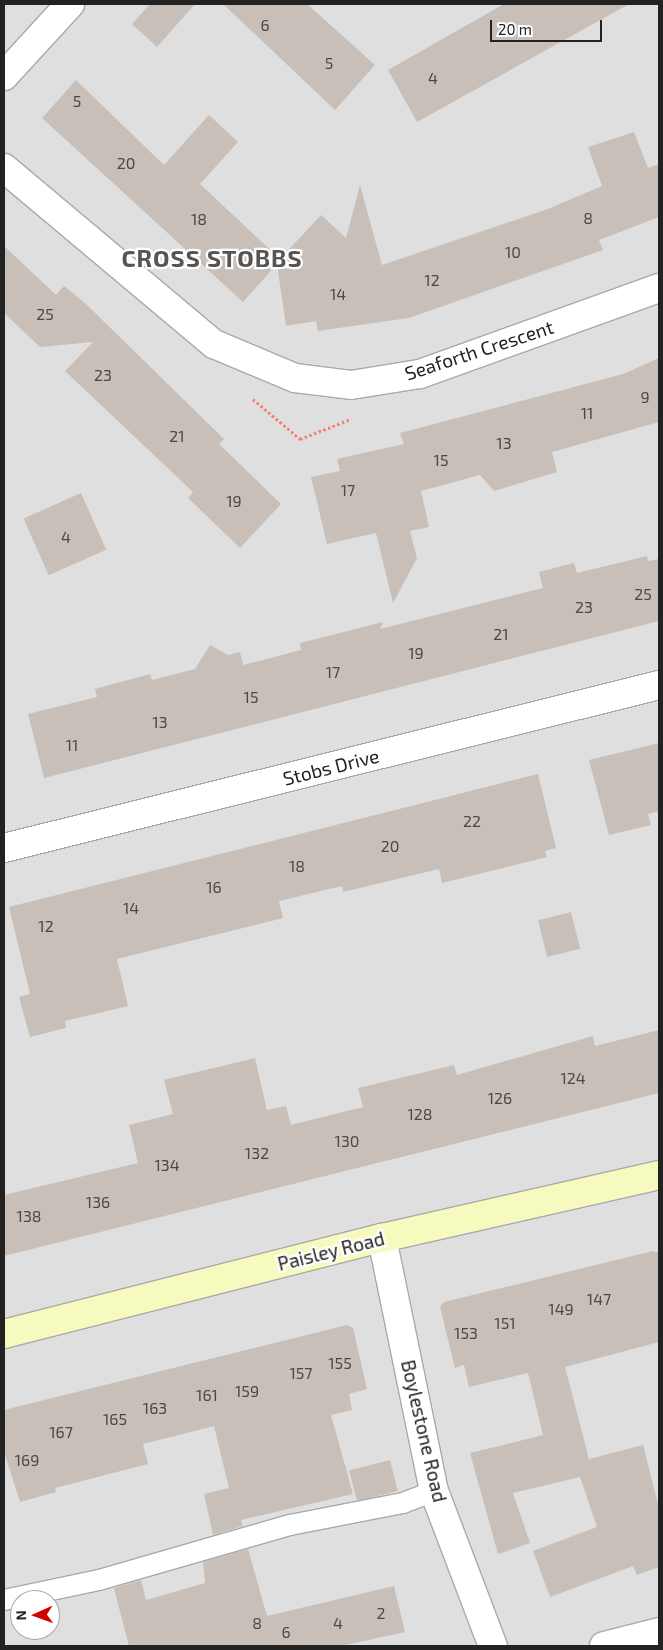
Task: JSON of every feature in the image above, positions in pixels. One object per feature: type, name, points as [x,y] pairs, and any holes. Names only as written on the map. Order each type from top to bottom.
[{"type":"main road","name":"Paisley Road","points":[[4,1334],[382,1238],[659,1174]]},
{"type":"street","points":[[4,76],[70,4]]},
{"type":"street","name":"Seaforth Crescent","points":[[4,168],[214,344],[295,378],[351,385],[420,374],[659,288]]},
{"type":"street","name":"Stobs Drive","points":[[4,847],[659,685]]},
{"type":"street","name":"Boylestone Road","points":[[382,1238],[434,1491],[493,1646]]},
{"type":"street","points":[[604,1646],[659,1632]]},
{"type":"lane","points":[[4,1600],[99,1580],[290,1525],[403,1503],[434,1491]]},
{"type":"shaded area","points":[[4,4],[659,4],[659,1646],[4,1646]]},
{"type":"building","points":[[150,4],[195,4],[157,47],[132,24]]},
{"type":"building","points":[[223,4],[307,4],[375,65],[335,110]]},
{"type":"building","points":[[504,4],[629,4],[417,122],[388,70]]},
{"type":"building","points":[[76,80],[164,165],[209,115],[238,142],[200,184],[280,259],[321,215],[346,238],[360,185],[382,265],[548,209],[602,186],[588,147],[634,132],[648,168],[659,164],[659,217],[599,240],[603,250],[409,318],[318,331],[316,321],[286,326],[277,264],[243,302],[42,118]]},
{"type":"building","points":[[4,246],[56,295],[64,286],[86,304],[224,439],[219,444],[281,504],[240,548],[188,498],[193,492],[65,371],[93,342],[40,347],[4,313]]},
{"type":"building","points":[[659,358],[659,422],[552,452],[557,472],[494,491],[480,475],[421,491],[429,527],[410,531],[417,558],[393,603],[376,533],[327,544],[311,477],[340,471],[337,459],[404,444],[400,433],[623,374]]},
{"type":"building","points":[[81,493],[106,550],[49,575],[23,519]]},
{"type":"building","points":[[647,556],[648,561],[659,559],[659,621],[44,778],[28,714],[97,697],[95,689],[150,674],[152,680],[195,669],[210,645],[228,655],[240,652],[243,665],[301,650],[300,643],[383,622],[380,629],[543,588],[539,572],[574,563],[577,573]]},
{"type":"building","points":[[659,743],[659,811],[648,814],[651,825],[609,835],[589,760]]},
{"type":"building","points":[[538,774],[556,848],[545,851],[547,857],[442,883],[439,869],[343,892],[342,886],[279,901],[283,918],[117,959],[128,1006],[65,1021],[66,1028],[30,1037],[19,997],[30,994],[9,907]]},
{"type":"building","points":[[571,912],[580,949],[547,957],[538,920]]},
{"type":"building","points":[[659,1030],[659,1093],[4,1256],[4,1195],[138,1163],[129,1125],[173,1114],[164,1080],[255,1058],[267,1110],[286,1106],[291,1125],[363,1107],[358,1088],[454,1065],[457,1075],[593,1036],[595,1046]]},
{"type":"building","points":[[653,1251],[659,1253],[659,1342],[565,1367],[589,1459],[643,1445],[659,1508],[659,1567],[637,1575],[633,1566],[550,1597],[533,1551],[597,1527],[580,1477],[513,1493],[530,1543],[498,1554],[470,1453],[543,1435],[528,1373],[469,1387],[464,1365],[455,1368],[440,1307],[444,1302]]},
{"type":"building","points":[[347,1325],[353,1328],[367,1389],[349,1394],[352,1410],[331,1415],[353,1494],[241,1520],[243,1526],[213,1535],[204,1494],[229,1488],[214,1426],[143,1444],[148,1464],[55,1488],[56,1492],[20,1502],[4,1452],[4,1410]]},
{"type":"building","points":[[390,1460],[398,1491],[357,1501],[349,1470]]},
{"type":"building","points":[[248,1549],[267,1616],[394,1586],[405,1632],[341,1646],[129,1646],[114,1588],[141,1580],[146,1600],[205,1583],[203,1562]]},
{"type":"district","name":"CROSS STOBBS","points":[[212,258]]}]
